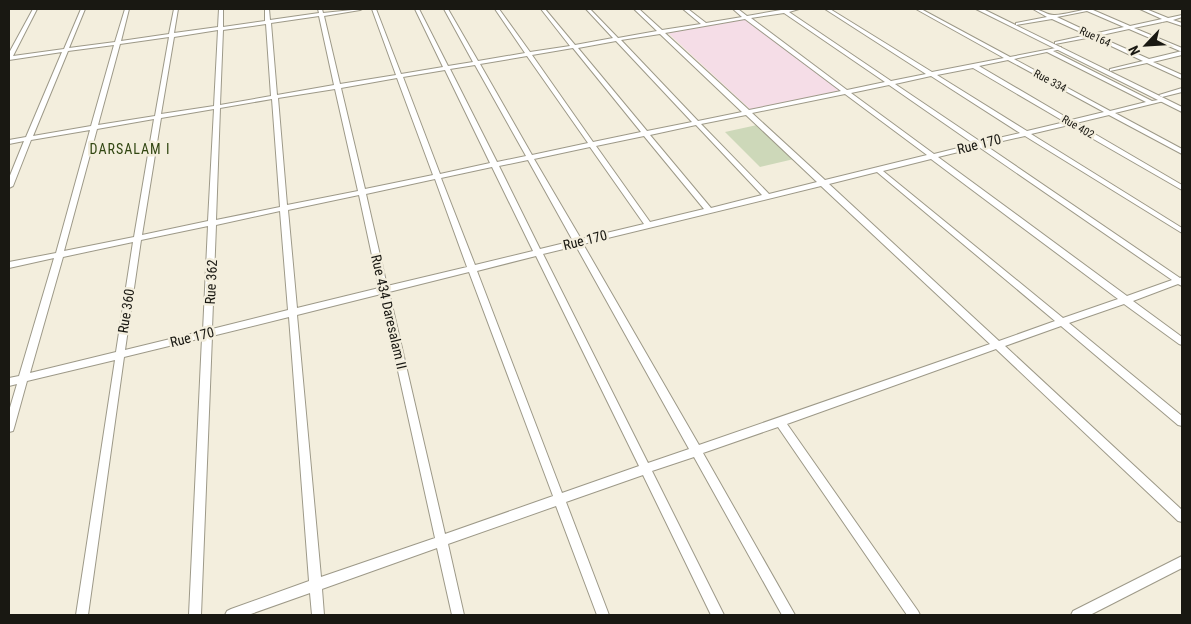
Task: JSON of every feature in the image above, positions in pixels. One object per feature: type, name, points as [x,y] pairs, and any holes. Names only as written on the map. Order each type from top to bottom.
[{"type":"main road","points":[[980,9],[1182,105]]},
{"type":"main road","points":[[988,9],[1058,46],[1112,70],[1182,110]]},
{"type":"street","points":[[9,58],[35,9]]},
{"type":"street","points":[[9,186],[83,9]]},
{"type":"street","points":[[9,428],[60,255],[127,9]]},
{"type":"street","name":"Rue 360","points":[[82,615],[119,355],[156,117],[176,9]]},
{"type":"street","name":"Rue 362","points":[[195,615],[221,9]]},
{"type":"street","points":[[267,9],[318,615]]},
{"type":"street","points":[[9,58],[268,22],[321,11],[360,9]]},
{"type":"street","points":[[374,9],[603,615]]},
{"type":"street","points":[[417,9],[718,615]]},
{"type":"street","points":[[446,9],[698,451],[789,615]]},
{"type":"street","points":[[497,9],[648,225]]},
{"type":"street","points":[[542,9],[709,210]]},
{"type":"street","points":[[588,9],[767,196]]},
{"type":"street","points":[[636,9],[1182,517]]},
{"type":"street","points":[[685,9],[704,24]]},
{"type":"street","points":[[736,9],[1182,342]]},
{"type":"street","points":[[9,142],[782,10],[797,9]]},
{"type":"street","points":[[827,9],[1182,231]]},
{"type":"street","name":"Rue 334","points":[[918,9],[1182,152]]},
{"type":"street","name":"Rue164","points":[[1035,9],[1182,78]]},
{"type":"street","points":[[1018,24],[1090,9],[1182,52]]},
{"type":"street","points":[[1142,9],[1182,25]]},
{"type":"street","points":[[782,10],[1181,281]]},
{"type":"street","name":"Rue 434 Daresalam II","points":[[321,11],[458,615]]},
{"type":"street","points":[[9,266],[1049,51],[1058,46],[1092,35],[1182,16]]},
{"type":"street","points":[[9,39],[20,38]]},
{"type":"street","points":[[1049,51],[1150,102]]},
{"type":"street","points":[[1112,70],[1182,52]]},
{"type":"street","name":"Rue 402","points":[[974,66],[1182,188]]},
{"type":"street","points":[[1162,97],[1182,90]]},
{"type":"street","name":"Rue 170","points":[[9,382],[932,156],[1150,102],[1162,97]]},
{"type":"street","points":[[877,169],[1182,422]]},
{"type":"street","points":[[231,615],[1181,281]]},
{"type":"street","points":[[780,422],[914,615]]},
{"type":"street","points":[[1077,615],[1182,562]]},
{"type":"shaded area","points":[[747,19],[843,91],[751,110],[667,32]]},
{"type":"green space","points":[[757,125],[794,159],[760,167],[725,132]]},
{"type":"district","name":"DARSALAM I","points":[[130,149]]}]
